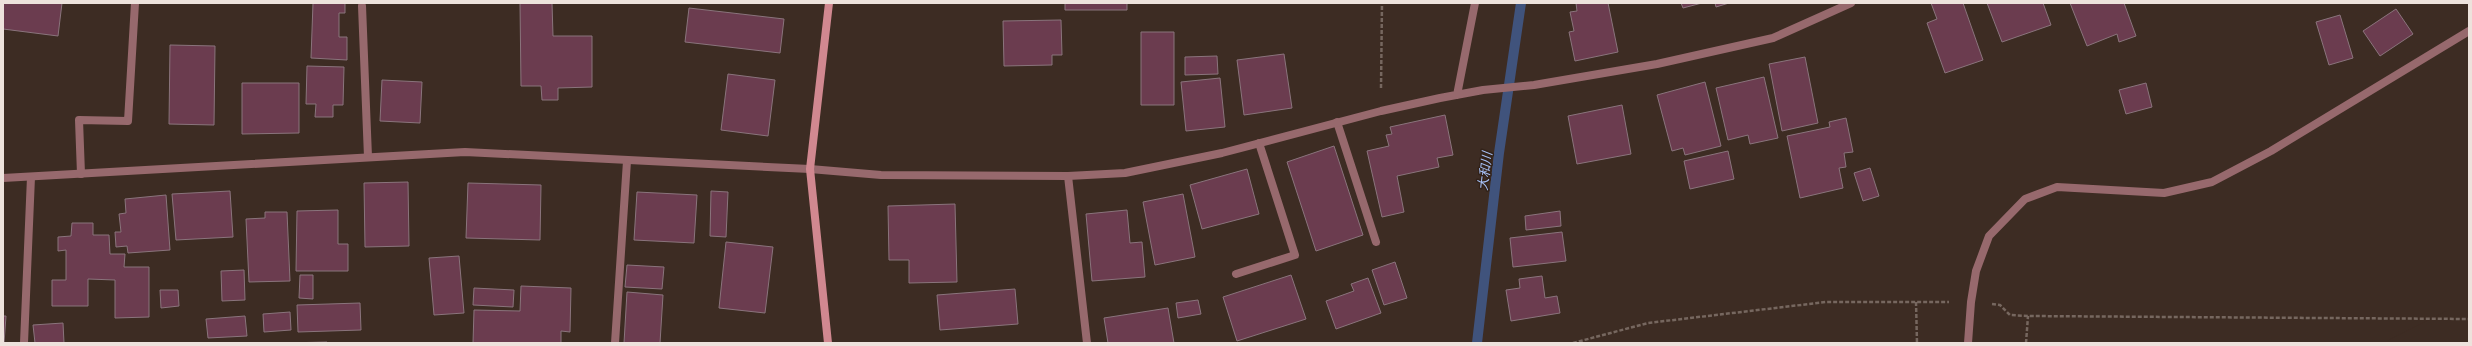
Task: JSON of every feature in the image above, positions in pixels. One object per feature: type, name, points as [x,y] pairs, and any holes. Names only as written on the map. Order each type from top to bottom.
[{"type":"street","points":[[82,174],[79,120],[128,121],[135,3]]},
{"type":"street","points":[[828,343],[812,207],[810,169],[829,3]]},
{"type":"street","points":[[1457,95],[1475,3]]},
{"type":"street","points":[[3,178],[465,152],[810,169],[881,174],[1068,176],[1125,173],[1259,143],[1381,111],[1457,95],[1483,90],[1534,85],[1658,64],[1773,38],[1851,3]]},
{"type":"street","points":[[362,6],[368,158]]},
{"type":"street","points":[[1968,343],[1971,302],[1976,270],[1988,236],[2026,199],[2057,187],[2164,193],[2212,182],[2271,151],[2469,31]]},
{"type":"street","points":[[1337,122],[1376,242]]},
{"type":"street","points":[[1236,274],[1295,255],[1259,143]]},
{"type":"street","points":[[615,343],[627,161]]},
{"type":"street","points":[[1068,176],[1087,343]]},
{"type":"street","points":[[24,343],[31,177]]},
{"type":"path","points":[[1381,111],[1382,3]]},
{"type":"path","points":[[1573,343],[1648,323],[1826,302],[1971,302],[2000,305],[2010,315],[2028,316],[2469,319]]},
{"type":"path","points":[[1916,302],[1917,343]]},
{"type":"path","points":[[2026,341],[2028,316]]},
{"type":"pier","points":[[2450,309],[2469,309],[2469,343],[2383,343]]},
{"type":"building","points":[[3,3],[62,3],[58,36],[3,29]]},
{"type":"building","points":[[313,3],[345,3],[345,13],[339,13],[339,37],[347,37],[347,60],[311,58]]},
{"type":"building","points":[[520,3],[552,3],[553,36],[592,36],[592,87],[558,88],[558,100],[542,100],[541,86],[521,86]]},
{"type":"building","points":[[1065,3],[1127,3],[1127,10],[1065,10]]},
{"type":"building","points":[[1576,3],[1608,3],[1618,52],[1575,61],[1569,32],[1574,31],[1570,12],[1577,11]]},
{"type":"building","points":[[1681,3],[1702,3],[1683,8]]},
{"type":"building","points":[[1715,3],[1729,3],[1716,7]]},
{"type":"building","points":[[1931,3],[1963,3],[1983,60],[1945,73],[1927,23],[1937,19]]},
{"type":"building","points":[[1987,3],[2043,3],[2051,25],[2002,42]]},
{"type":"building","points":[[2070,3],[2124,3],[2136,36],[2119,42],[2117,34],[2087,46]]},
{"type":"building","points":[[689,8],[784,19],[780,53],[685,42]]},
{"type":"building","points":[[2396,9],[2413,34],[2380,56],[2363,31]]},
{"type":"building","points":[[2340,15],[2353,58],[2329,65],[2316,22]]},
{"type":"building","points":[[1061,20],[1062,55],[1052,55],[1052,65],[1004,66],[1003,21]]},
{"type":"building","points":[[1141,32],[1174,32],[1174,105],[1141,105]]},
{"type":"building","points":[[170,45],[215,46],[214,125],[169,124]]},
{"type":"building","points":[[1284,54],[1292,108],[1244,115],[1237,60]]},
{"type":"building","points":[[1217,56],[1218,74],[1185,75],[1185,57]]},
{"type":"building","points":[[1805,57],[1818,123],[1782,131],[1769,64]]},
{"type":"building","points":[[307,66],[344,67],[343,105],[333,105],[333,117],[315,117],[316,104],[306,104]]},
{"type":"building","points":[[728,74],[775,80],[768,136],[721,130]]},
{"type":"building","points":[[1764,77],[1778,138],[1750,144],[1748,135],[1728,140],[1716,88]]},
{"type":"building","points":[[1220,78],[1225,127],[1186,131],[1181,82]]},
{"type":"building","points":[[382,80],[422,82],[420,123],[380,121]]},
{"type":"building","points":[[1705,82],[1721,146],[1685,155],[1683,148],[1672,151],[1657,95]]},
{"type":"building","points":[[242,83],[299,83],[299,133],[242,134]]},
{"type":"building","points":[[2146,83],[2152,107],[2126,114],[2119,90]]},
{"type":"building","points":[[1622,105],[1631,154],[1577,164],[1568,116]]},
{"type":"building","points":[[1445,115],[1453,155],[1437,158],[1439,167],[1397,176],[1404,212],[1382,217],[1367,151],[1389,146],[1386,135],[1392,134],[1390,127]]},
{"type":"building","points":[[1846,118],[1853,152],[1844,153],[1846,167],[1839,168],[1843,188],[1800,198],[1787,136],[1830,127],[1829,122]]},
{"type":"building","points":[[1334,146],[1363,235],[1316,251],[1287,162]]},
{"type":"building","points":[[1728,151],[1734,179],[1690,189],[1684,161]]},
{"type":"building","points":[[1870,168],[1879,196],[1863,201],[1854,173]]},
{"type":"building","points":[[1247,169],[1259,214],[1202,229],[1190,185]]},
{"type":"building","points":[[408,182],[409,246],[365,247],[364,183]]},
{"type":"building","points":[[468,183],[541,185],[540,240],[466,238]]},
{"type":"building","points":[[230,191],[233,237],[176,240],[172,194]]},
{"type":"building","points":[[711,191],[728,192],[726,237],[710,236]]},
{"type":"building","points":[[637,192],[697,195],[694,243],[634,240]]},
{"type":"building","points":[[1183,194],[1195,257],[1155,265],[1143,202]]},
{"type":"building","points":[[166,195],[170,250],[128,253],[127,246],[116,247],[115,232],[121,232],[119,214],[126,213],[125,199]]},
{"type":"building","points":[[955,204],[957,282],[909,283],[909,260],[889,260],[888,206]]},
{"type":"building","points":[[338,210],[338,244],[348,244],[348,271],[296,271],[297,211]]},
{"type":"building","points":[[1127,210],[1130,243],[1142,242],[1145,277],[1092,281],[1086,214]]},
{"type":"building","points":[[1560,211],[1561,226],[1526,230],[1525,216]]},
{"type":"building","points":[[265,212],[287,212],[290,281],[249,282],[246,219],[265,218]]},
{"type":"building","points":[[72,223],[93,223],[93,235],[109,235],[110,254],[125,254],[124,267],[149,267],[149,317],[115,318],[115,280],[88,279],[88,306],[52,306],[52,280],[66,280],[66,250],[58,251],[58,237],[71,236]]},
{"type":"building","points":[[1562,232],[1566,261],[1513,267],[1510,238]]},
{"type":"building","points":[[726,242],[773,247],[765,313],[719,308]]},
{"type":"building","points":[[459,256],[464,313],[434,315],[429,258]]},
{"type":"building","points":[[1395,262],[1407,298],[1384,305],[1372,270]]},
{"type":"building","points":[[627,265],[664,267],[662,289],[625,287]]},
{"type":"building","points":[[244,270],[245,300],[222,301],[221,271]]},
{"type":"building","points":[[300,275],[313,275],[313,299],[299,298]]},
{"type":"building","points":[[1291,275],[1306,319],[1237,341],[1223,297]]},
{"type":"building","points":[[1542,276],[1545,298],[1557,296],[1560,313],[1511,321],[1506,290],[1520,288],[1519,279]]},
{"type":"building","points":[[1368,278],[1381,313],[1336,329],[1326,301],[1354,291],[1351,284]]},
{"type":"building","points":[[521,286],[571,288],[570,332],[561,331],[561,343],[473,343],[474,310],[520,311]]},
{"type":"building","points":[[474,288],[514,290],[513,307],[473,305]]},
{"type":"building","points":[[1015,289],[1018,324],[940,330],[937,295]]},
{"type":"building","points":[[160,290],[178,290],[179,306],[161,308]]},
{"type":"building","points":[[627,292],[663,295],[660,343],[624,343]]},
{"type":"building","points":[[1198,300],[1201,314],[1178,318],[1176,303]]},
{"type":"building","points":[[360,303],[361,330],[298,332],[297,305]]},
{"type":"building","points":[[1168,308],[1174,343],[1108,343],[1104,318]]},
{"type":"building","points":[[290,312],[291,330],[264,332],[263,314]]},
{"type":"building","points":[[3,316],[6,316],[4,343],[3,343]]},
{"type":"building","points":[[245,316],[247,336],[208,338],[206,319]]},
{"type":"building","points":[[63,323],[64,343],[35,343],[33,325]]},
{"type":"building","points":[[327,342],[327,343],[285,343]]},
{"type":"waterway","name":"大和川","points":[[1477,343],[1499,153],[1521,3]]}]
